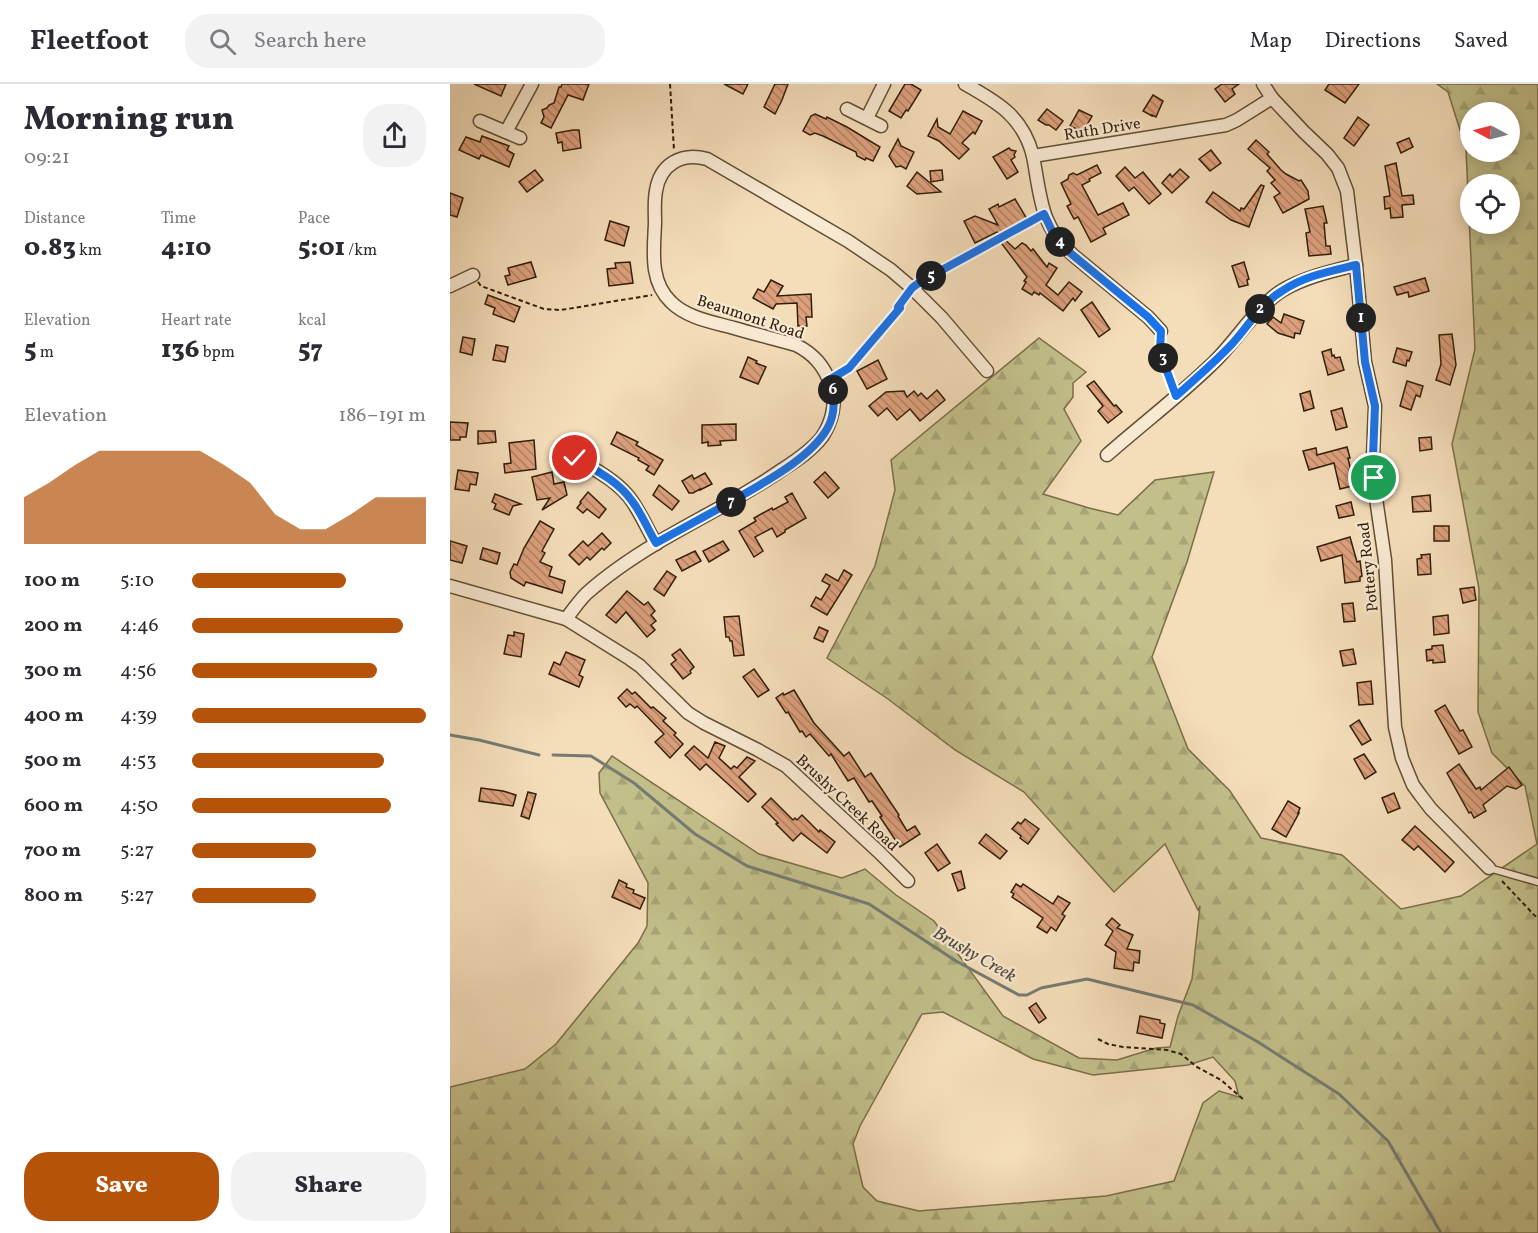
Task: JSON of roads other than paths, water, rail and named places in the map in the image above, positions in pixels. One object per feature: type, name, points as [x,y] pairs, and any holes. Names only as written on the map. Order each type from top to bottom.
[{"type":"street","points":[[506,132],[532,84]]},
{"type":"street","points":[[867,118],[884,84]]},
{"type":"street","points":[[965,84],[1009,113],[1029,140],[1044,214],[1054,235],[1063,247],[1148,317],[1161,331]]},
{"type":"street","name":"Pottery Road","points":[[1263,84],[1272,98],[1338,168],[1350,205],[1365,362],[1375,406],[1374,478],[1384,560],[1397,740],[1406,770],[1421,796],[1489,867]]},
{"type":"street","name":"Ruth Drive","points":[[1034,156],[1226,125],[1272,98]]},
{"type":"street","points":[[847,109],[881,126]]},
{"type":"street","points":[[480,121],[520,138]]},
{"type":"street","name":"Beaumont Road","points":[[566,619],[585,596],[607,577],[656,543],[761,485],[811,449],[828,426],[833,412],[833,391],[824,369],[817,359],[802,348],[689,314],[670,302],[662,292],[654,268],[656,192],[661,176],[674,162],[682,158],[699,157],[715,163],[873,257],[912,288],[942,318],[987,371]]},
{"type":"street","points":[[1107,454],[1211,365],[1268,301],[1281,291],[1314,276],[1356,265]]},
{"type":"street","points":[[450,286],[473,275]]},
{"type":"street","points":[[575,458],[607,477],[623,491],[632,501],[656,543]]},
{"type":"street","name":"Brushy Creek Road","points":[[450,586],[566,619],[640,666],[688,713],[786,766],[908,881]]},
{"type":"lane","points":[[1489,867],[1538,882]]},
{"type":"waterway","name":"Brushy Creek","points":[[450,735],[539,755]]},
{"type":"waterway","name":"Brushy Creek","points":[[553,755],[591,756],[634,783],[695,834],[747,866],[869,904],[956,961],[1019,995],[1027,995],[1041,988],[1087,979],[1193,1005],[1258,1042],[1339,1094],[1388,1141],[1441,1233]]}]
